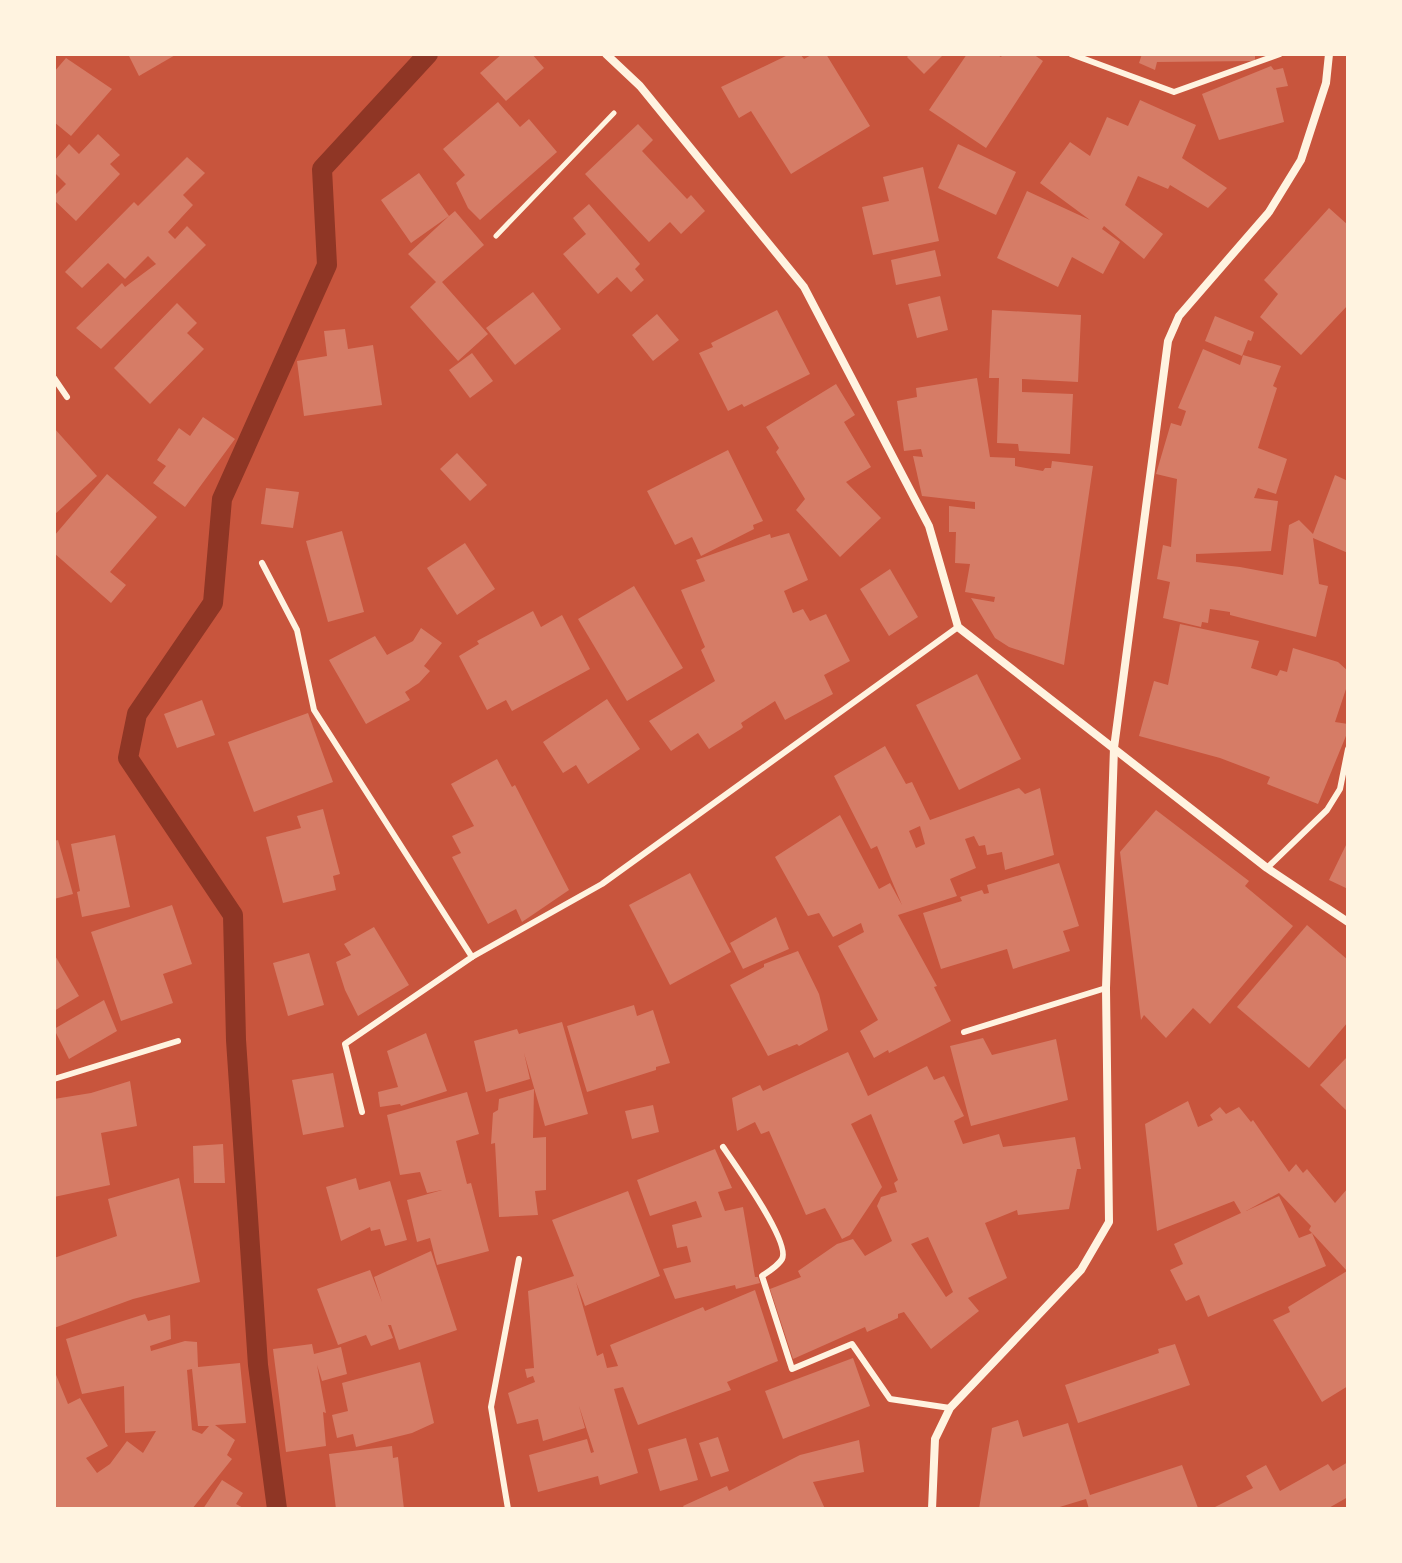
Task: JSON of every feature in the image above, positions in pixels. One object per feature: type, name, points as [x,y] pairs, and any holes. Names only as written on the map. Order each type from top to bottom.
[{"type":"street","points":[[606,54],[640,86],[804,287],[929,526],[958,627],[1267,868],[1348,922]]},
{"type":"street","points":[[932,1509],[935,1439],[950,1408],[1081,1270],[1109,1222],[1106,988],[1114,748],[1172,329],[1179,316],[1269,212],[1301,160],[1326,83],[1329,54]]},
{"type":"lane","points":[[1071,54],[1174,92],[1280,54]]},
{"type":"lane","points":[[54,378],[67,397]]},
{"type":"lane","points":[[262,563],[297,630],[314,710],[472,957]]},
{"type":"lane","points":[[362,1112],[345,1044],[472,957],[602,884],[958,627]]},
{"type":"lane","points":[[1267,868],[1327,810],[1340,789],[1348,749]]},
{"type":"lane","points":[[964,1032],[1106,988]]},
{"type":"lane","points":[[54,1079],[178,1041]]},
{"type":"lane","points":[[723,1147],[771,1222],[783,1252],[782,1260],[762,1276],[792,1369],[852,1344],[890,1399],[950,1408]]},
{"type":"lane","points":[[508,1509],[491,1407],[519,1259]]},
{"type":"path","points":[[496,236],[640,86]]},
{"type":"building","points":[[128,54],[177,54],[139,76]]},
{"type":"building","points":[[502,54],[532,54],[544,68],[506,101],[480,73]]},
{"type":"building","points":[[790,54],[800,54],[804,59],[813,54],[826,54],[870,126],[791,174],[751,111],[739,118],[721,87]]},
{"type":"building","points":[[910,54],[944,54],[924,74],[907,57]]},
{"type":"building","points":[[967,54],[996,54],[1001,57],[1003,54],[1033,54],[1043,61],[986,148],[929,110]]},
{"type":"building","points":[[1142,54],[1255,54],[1255,61],[1157,62],[1155,70],[1139,63]]},
{"type":"building","points":[[66,58],[112,89],[71,136],[54,122],[54,72]]},
{"type":"building","points":[[1271,66],[1274,70],[1283,68],[1288,86],[1276,88],[1284,122],[1219,140],[1202,94]]},
{"type":"building","points":[[1140,100],[1196,125],[1182,158],[1227,188],[1208,208],[1170,185],[1168,189],[1138,176],[1125,205],[1163,234],[1144,259],[1104,226],[1102,229],[1120,242],[1103,274],[1072,257],[1058,287],[997,258],[1027,191],[1090,220],[1040,183],[1070,142],[1090,156],[1107,117],[1128,126]]},
{"type":"building","points":[[498,102],[520,127],[529,119],[557,152],[480,220],[468,208],[456,183],[465,175],[443,149]]},
{"type":"building","points":[[638,124],[653,140],[642,151],[687,199],[691,195],[705,211],[681,234],[670,222],[649,242],[585,174]]},
{"type":"building","points":[[98,134],[120,155],[110,164],[120,174],[76,221],[54,200],[66,184],[54,172],[54,161],[69,144],[79,154]]},
{"type":"building","points":[[958,144],[1016,172],[996,215],[938,188]]},
{"type":"building","points":[[187,157],[205,173],[183,195],[193,205],[168,232],[175,239],[187,226],[206,245],[101,349],[76,328],[122,283],[125,287],[156,264],[148,256],[125,279],[108,263],[82,288],[65,272],[134,202],[138,206]]},
{"type":"building","points":[[923,167],[939,241],[873,255],[862,207],[889,201],[883,177]]},
{"type":"building","points":[[419,173],[449,216],[411,243],[381,200]]},
{"type":"building","points":[[589,204],[640,264],[635,269],[644,280],[631,292],[617,277],[598,294],[563,254],[586,234],[573,218]]},
{"type":"building","points":[[1329,208],[1348,225],[1348,305],[1301,355],[1260,317],[1278,294],[1264,280]]},
{"type":"building","points":[[455,211],[484,245],[442,282],[488,334],[458,361],[410,307],[436,282],[408,254]]},
{"type":"building","points":[[935,250],[941,276],[896,285],[891,260]]},
{"type":"building","points":[[533,292],[561,329],[515,365],[486,328]]},
{"type":"building","points":[[940,296],[948,330],[917,338],[908,304]]},
{"type":"building","points":[[177,303],[197,323],[187,333],[204,349],[150,404],[114,368]]},
{"type":"building","points":[[777,310],[810,374],[744,407],[742,404],[728,411],[699,353],[713,347],[711,343]]},
{"type":"building","points":[[992,310],[1081,315],[1078,382],[1022,379],[1022,392],[1073,394],[1070,454],[1019,451],[1018,444],[997,443],[999,378],[989,378]]},
{"type":"building","points":[[657,314],[679,340],[653,361],[632,335]]},
{"type":"building","points":[[1215,316],[1254,332],[1242,356],[1205,341]]},
{"type":"building","points":[[345,329],[348,349],[373,345],[382,405],[304,416],[297,361],[327,356],[324,331]]},
{"type":"building","points":[[1203,349],[1240,365],[1243,355],[1281,366],[1258,448],[1287,459],[1276,494],[1258,488],[1254,498],[1278,501],[1271,551],[1196,554],[1196,562],[1283,575],[1289,525],[1299,520],[1313,534],[1335,475],[1348,481],[1348,553],[1313,538],[1319,584],[1328,586],[1316,637],[1210,609],[1208,623],[1202,622],[1201,627],[1163,618],[1170,582],[1157,579],[1163,545],[1171,547],[1177,479],[1156,474],[1171,423],[1181,426],[1186,411],[1178,408]]},
{"type":"building","points":[[472,353],[493,381],[470,398],[449,370]]},
{"type":"building","points":[[977,378],[990,457],[1015,458],[1015,466],[1043,471],[1051,468],[1052,461],[1093,466],[1064,665],[1009,647],[995,638],[971,598],[994,602],[995,597],[965,592],[970,564],[955,563],[956,532],[949,532],[949,506],[975,509],[975,502],[922,496],[913,456],[923,457],[921,449],[904,451],[897,401],[917,397],[916,388]]},
{"type":"building","points":[[836,384],[855,415],[844,422],[871,467],[846,482],[881,518],[840,557],[796,510],[805,499],[776,452],[779,448],[766,427]]},
{"type":"building","points":[[203,417],[235,439],[185,507],[153,483],[166,466],[157,460],[179,428],[190,436]]},
{"type":"building","points":[[54,428],[97,476],[54,515]]},
{"type":"building","points":[[728,450],[763,521],[753,525],[754,529],[701,556],[692,537],[675,545],[647,491]]},
{"type":"building","points":[[457,453],[487,485],[470,501],[440,469]]},
{"type":"building","points":[[107,474],[157,517],[110,572],[126,585],[111,603],[54,553],[54,536]]},
{"type":"building","points":[[266,488],[299,492],[293,528],[261,524]]},
{"type":"building","points":[[342,531],[364,612],[328,622],[306,541]]},
{"type":"building","points":[[789,533],[808,580],[784,591],[793,613],[803,609],[810,621],[826,614],[850,661],[824,675],[833,694],[785,720],[775,701],[741,723],[741,729],[709,749],[698,733],[671,751],[649,721],[715,681],[701,650],[705,647],[681,590],[705,581],[696,560],[770,534],[771,538]]},
{"type":"building","points":[[465,543],[495,589],[457,615],[427,568]]},
{"type":"building","points":[[890,569],[918,617],[889,636],[860,589]]},
{"type":"building","points":[[634,586],[683,668],[627,701],[578,619]]},
{"type":"building","points":[[533,611],[541,627],[562,615],[590,669],[512,711],[506,700],[487,710],[459,656],[479,644],[477,641]]},
{"type":"building","points":[[1180,624],[1259,641],[1251,668],[1277,676],[1280,670],[1287,672],[1293,648],[1338,662],[1348,671],[1348,683],[1335,722],[1348,724],[1348,731],[1318,804],[1267,784],[1270,777],[1220,758],[1139,736],[1154,681],[1168,685]]},
{"type":"building","points":[[421,628],[442,643],[424,666],[430,671],[405,692],[410,700],[366,724],[329,660],[375,636],[387,655],[413,641]]},
{"type":"building","points":[[977,674],[1021,759],[959,790],[916,705]]},
{"type":"building","points":[[607,699],[640,749],[588,784],[576,765],[563,773],[543,742]]},
{"type":"building","points":[[202,700],[215,735],[177,748],[164,714]]},
{"type":"building","points":[[308,713],[333,782],[254,812],[228,742]]},
{"type":"building","points":[[885,746],[906,784],[912,782],[930,820],[1019,788],[1025,794],[1040,788],[1054,855],[1005,870],[1002,852],[987,855],[985,845],[979,846],[974,836],[965,839],[976,868],[950,879],[957,896],[898,915],[937,986],[934,987],[951,1021],[874,1058],[860,1031],[878,1020],[838,946],[864,932],[861,923],[833,937],[819,913],[808,916],[775,857],[840,815],[879,889],[890,883],[902,905],[877,846],[871,849],[834,776]],"holes":[[[920,826],[925,844],[916,848],[909,831]]]},
{"type":"building","points":[[497,759],[512,787],[515,785],[569,890],[522,922],[516,909],[488,924],[452,857],[461,853],[452,836],[474,826],[451,784]]},
{"type":"building","points":[[323,809],[340,874],[333,876],[336,890],[283,903],[266,837],[301,828],[297,816]]},
{"type":"building","points":[[1156,810],[1249,881],[1245,886],[1293,926],[1210,1024],[1193,1008],[1166,1038],[1144,1015],[1141,1020],[1120,852]]},
{"type":"building","points":[[115,835],[130,907],[82,917],[71,844]]},
{"type":"building","points":[[58,840],[73,894],[54,899],[54,841]]},
{"type":"building","points":[[1348,841],[1348,889],[1329,880]]},
{"type":"building","points":[[1059,863],[1079,926],[1063,931],[1070,951],[1013,969],[1007,949],[941,969],[923,913],[962,901],[960,897],[982,890],[984,894],[989,893],[987,885]]},
{"type":"building","points":[[690,873],[731,952],[670,985],[629,905]]},
{"type":"building","points":[[172,905],[192,964],[163,974],[173,1003],[121,1021],[91,932]]},
{"type":"building","points":[[776,917],[789,949],[743,969],[730,943]]},
{"type":"building","points":[[1307,925],[1348,960],[1348,1022],[1309,1068],[1237,1007]]},
{"type":"building","points":[[374,927],[409,985],[358,1016],[336,962],[351,955],[344,944]]},
{"type":"building","points":[[798,951],[819,994],[828,1030],[799,1046],[797,1044],[768,1056],[730,985],[764,967],[764,964]]},
{"type":"building","points":[[309,953],[324,1005],[288,1016],[273,963]]},
{"type":"building","points":[[54,954],[79,996],[54,1011]]},
{"type":"building","points":[[104,1000],[117,1031],[69,1059],[54,1029]]},
{"type":"building","points":[[634,1005],[637,1016],[653,1010],[670,1063],[587,1092],[567,1026]]},
{"type":"building","points":[[562,1022],[588,1114],[545,1126],[524,1053],[530,1079],[486,1092],[474,1041],[517,1029],[519,1034]]},
{"type":"building","points":[[426,1033],[447,1091],[401,1106],[380,1107],[378,1092],[398,1087],[387,1051]]},
{"type":"building","points":[[983,1038],[992,1055],[1056,1039],[1068,1100],[971,1126],[950,1046]]},
{"type":"building","points":[[848,1052],[868,1096],[927,1066],[934,1080],[944,1076],[964,1116],[954,1121],[963,1144],[999,1134],[1003,1147],[1075,1137],[1081,1169],[1077,1169],[1069,1209],[1018,1215],[1017,1210],[985,1223],[1007,1278],[968,1298],[979,1311],[931,1349],[904,1312],[898,1314],[898,1318],[867,1332],[865,1327],[793,1359],[770,1289],[801,1277],[798,1271],[837,1244],[853,1239],[865,1256],[892,1241],[877,1206],[881,1197],[897,1192],[894,1183],[898,1180],[871,1114],[851,1124],[882,1187],[850,1235],[842,1239],[825,1208],[806,1215],[769,1131],[761,1134],[755,1122],[737,1131],[732,1098],[760,1085],[763,1091]],"holes":[[[928,1237],[953,1292],[946,1297],[911,1244]]]},
{"type":"building","points":[[1348,1056],[1348,1112],[1320,1085]]},
{"type":"building","points":[[333,1073],[344,1127],[303,1135],[292,1080]]},
{"type":"building","points":[[130,1081],[137,1126],[101,1133],[110,1185],[54,1197],[54,1099],[91,1093]]},
{"type":"building","points":[[534,1089],[533,1138],[546,1137],[546,1190],[535,1191],[538,1215],[499,1217],[495,1143],[491,1144],[493,1113],[498,1110],[499,1099]]},
{"type":"building","points":[[467,1092],[479,1134],[456,1141],[489,1251],[437,1265],[430,1238],[417,1242],[407,1200],[442,1190],[427,1193],[420,1172],[400,1175],[387,1115]]},
{"type":"building","points":[[1188,1101],[1198,1127],[1213,1120],[1210,1115],[1220,1107],[1226,1114],[1239,1107],[1251,1122],[1253,1120],[1289,1172],[1296,1164],[1303,1173],[1307,1169],[1335,1203],[1348,1188],[1348,1386],[1322,1402],[1273,1320],[1290,1312],[1288,1307],[1347,1271],[1312,1233],[1326,1266],[1208,1317],[1199,1295],[1186,1301],[1170,1270],[1183,1264],[1174,1244],[1241,1213],[1234,1201],[1157,1231],[1145,1124]],"holes":[[[1279,1193],[1311,1226],[1309,1230],[1312,1233],[1299,1238],[1279,1196],[1246,1211]]]},
{"type":"building","points":[[653,1105],[659,1132],[632,1139],[625,1111]]},
{"type":"building","points":[[223,1144],[225,1183],[194,1183],[193,1146]]},
{"type":"building","points":[[715,1149],[732,1188],[718,1192],[725,1211],[743,1207],[755,1277],[760,1283],[736,1289],[735,1285],[675,1299],[663,1269],[691,1262],[687,1246],[677,1248],[672,1225],[702,1217],[696,1201],[650,1216],[637,1180]]},
{"type":"building","points":[[179,1178],[200,1282],[133,1299],[54,1328],[54,1258],[117,1236],[108,1199]]},
{"type":"building","points":[[356,1178],[359,1190],[390,1181],[407,1240],[385,1246],[380,1229],[371,1231],[370,1227],[341,1241],[326,1187]]},
{"type":"building","points":[[628,1191],[660,1276],[585,1306],[576,1282],[597,1356],[603,1353],[607,1368],[618,1366],[610,1345],[703,1307],[705,1311],[755,1290],[778,1361],[727,1382],[731,1390],[638,1425],[623,1387],[614,1389],[638,1473],[600,1485],[598,1476],[538,1492],[529,1455],[587,1439],[591,1453],[594,1452],[579,1406],[585,1428],[543,1441],[538,1419],[517,1424],[508,1393],[535,1382],[533,1376],[527,1378],[525,1369],[534,1368],[528,1291],[574,1276],[552,1220]]},
{"type":"building","points":[[431,1251],[457,1330],[399,1350],[391,1325],[388,1325],[393,1338],[371,1346],[366,1335],[338,1345],[317,1289],[370,1270],[382,1302],[374,1277]]},
{"type":"building","points":[[145,1314],[148,1321],[170,1315],[171,1339],[150,1346],[151,1351],[185,1341],[197,1342],[198,1367],[240,1363],[246,1423],[215,1425],[235,1440],[227,1455],[232,1459],[192,1509],[54,1509],[54,1370],[68,1404],[80,1398],[108,1446],[86,1458],[97,1473],[110,1464],[127,1441],[143,1453],[156,1431],[125,1433],[124,1386],[82,1394],[66,1339]],"holes":[[[192,1369],[198,1426],[209,1426],[202,1434],[192,1430],[187,1370]]]},
{"type":"building","points":[[312,1344],[314,1354],[341,1347],[347,1374],[322,1381],[317,1365],[326,1413],[323,1412],[326,1446],[286,1452],[273,1349]]},
{"type":"building","points":[[1175,1344],[1190,1385],[1078,1423],[1065,1385],[1159,1353],[1158,1349]]},
{"type":"building","points":[[853,1358],[870,1406],[783,1439],[765,1391]]},
{"type":"building","points":[[420,1362],[434,1423],[412,1433],[356,1447],[353,1434],[337,1438],[332,1415],[348,1411],[342,1383]]},
{"type":"building","points":[[1018,1420],[1023,1437],[1068,1423],[1090,1495],[1182,1465],[1198,1508],[1089,1509],[1086,1499],[1053,1509],[979,1509],[992,1428]]},
{"type":"building","points":[[718,1437],[729,1471],[711,1477],[699,1443]]},
{"type":"building","points":[[686,1438],[698,1480],[660,1491],[648,1449]]},
{"type":"building","points":[[859,1440],[864,1472],[813,1482],[825,1509],[685,1509],[683,1506],[727,1486],[729,1491],[800,1455]]},
{"type":"building","points":[[392,1446],[393,1458],[398,1457],[404,1509],[336,1509],[329,1454]]},
{"type":"building","points":[[1348,1462],[1348,1497],[1327,1509],[1211,1509],[1253,1488],[1246,1476],[1266,1465],[1280,1491],[1328,1464],[1333,1471]]},
{"type":"building","points":[[222,1480],[243,1493],[236,1504],[245,1509],[203,1509]]},
{"type":"waterway","points":[[277,1509],[258,1365],[236,1040],[233,915],[128,758],[137,714],[213,603],[222,499],[327,265],[322,169],[428,54]]}]
